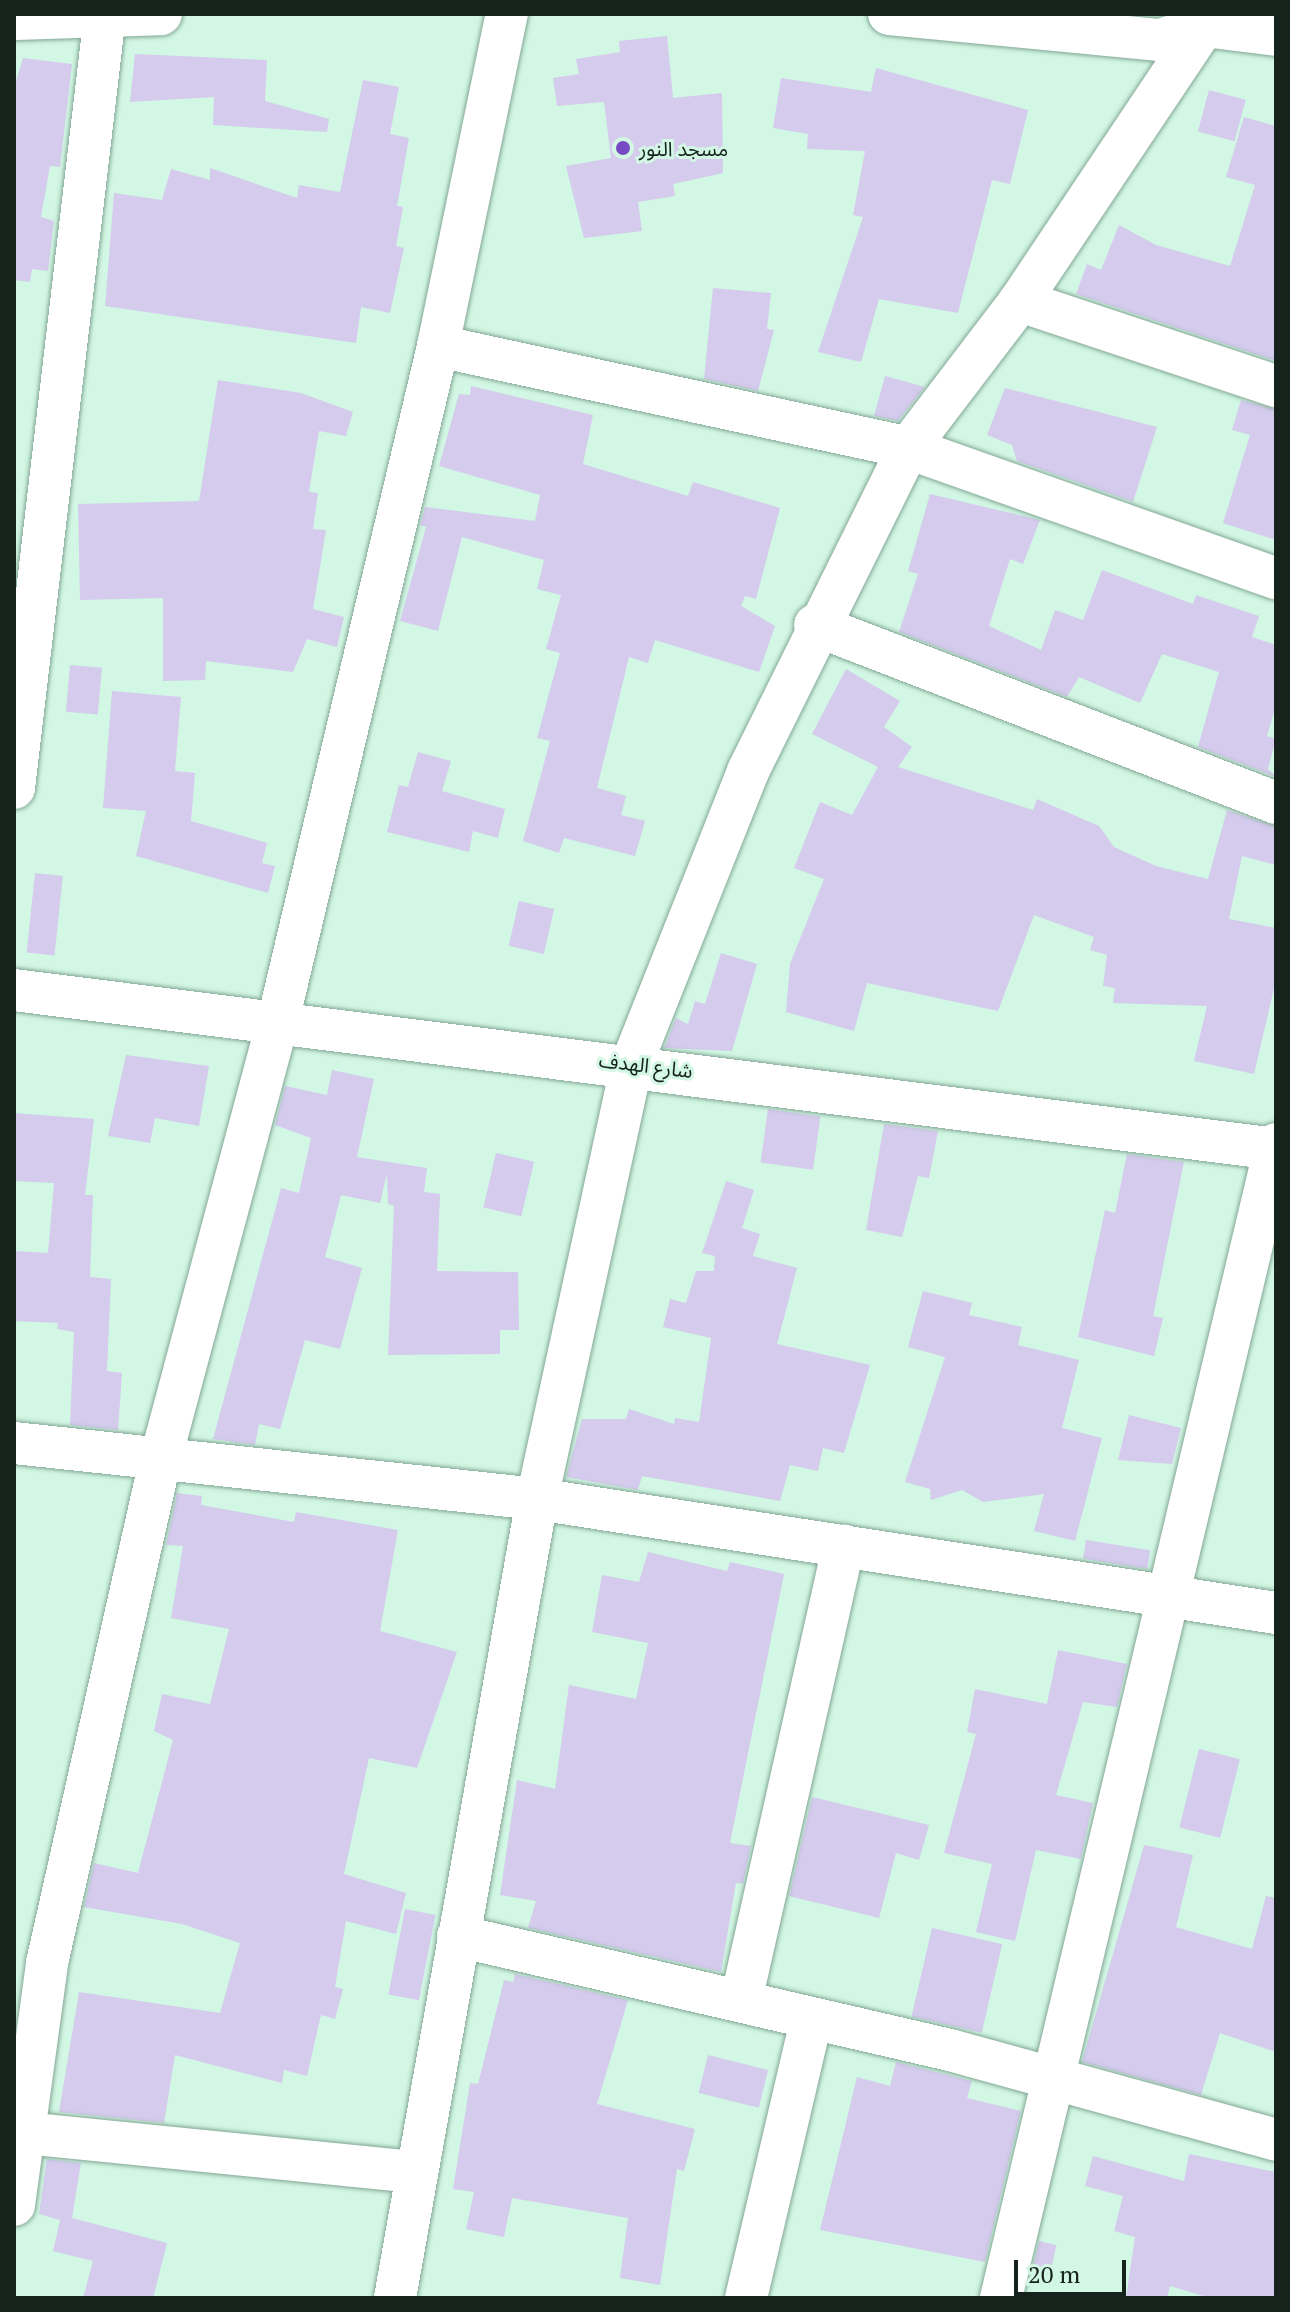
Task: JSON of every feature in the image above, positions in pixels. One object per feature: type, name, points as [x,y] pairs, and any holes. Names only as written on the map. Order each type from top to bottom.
[{"type":"street","points":[[14,19],[161,14]]},
{"type":"street","points":[[14,2205],[24,2133],[30,1961],[278,1021],[438,346],[507,14]]},
{"type":"street","points":[[889,14],[1160,40],[1204,26],[1271,27]]},
{"type":"street","points":[[1106,14],[1160,40]]},
{"type":"street","points":[[14,788],[105,16]]},
{"type":"street","points":[[395,2298],[412,2172],[537,1499],[632,1063],[748,771],[815,625],[908,448],[1020,301],[1204,26]]},
{"type":"street","points":[[1020,301],[1276,386]]},
{"type":"street","points":[[438,346],[908,448],[1276,578]]},
{"type":"street","points":[[815,625],[1276,803]]},
{"type":"street","name":"شارع الهدف","points":[[14,990],[632,1063],[1276,1148]]},
{"type":"street","points":[[1001,2298],[1171,1598],[1276,1148]]},
{"type":"street","points":[[14,1443],[537,1499],[1276,1613]]},
{"type":"street","points":[[741,2001],[844,1545]]},
{"type":"street","points":[[458,1936],[1054,2077],[1276,2140]]},
{"type":"street","points":[[746,2298],[811,2020]]},
{"type":"street","points":[[24,2133],[412,2172]]},
{"type":"building","points":[[667,36],[673,98],[722,93],[723,173],[673,184],[675,196],[638,202],[642,231],[584,238],[566,166],[611,158],[604,102],[557,106],[553,78],[579,74],[576,59],[620,52],[619,41]]},
{"type":"building","points":[[135,54],[267,60],[265,101],[329,119],[327,132],[213,125],[214,97],[130,102]]},
{"type":"building","points":[[23,58],[72,64],[60,167],[50,166],[41,217],[54,221],[48,271],[32,269],[30,282],[14,280],[14,88]]},
{"type":"building","points":[[876,68],[1028,110],[1010,184],[992,180],[958,313],[879,299],[861,362],[818,352],[863,217],[853,215],[865,151],[807,149],[808,134],[773,128],[781,78],[871,92]]},
{"type":"building","points":[[363,80],[399,87],[390,134],[409,138],[397,206],[403,207],[396,246],[404,248],[390,313],[361,307],[356,343],[105,306],[114,193],[162,200],[171,169],[210,180],[210,168],[297,198],[299,185],[340,192]]},
{"type":"building","points":[[1209,90],[1246,100],[1235,141],[1198,132]]},
{"type":"building","points":[[1244,117],[1276,126],[1276,361],[1076,294],[1087,264],[1101,270],[1119,225],[1156,245],[1230,266],[1255,185],[1226,177]]},
{"type":"building","points":[[713,288],[771,293],[767,329],[774,330],[758,391],[704,379]]},
{"type":"building","points":[[885,376],[925,387],[898,421],[874,416]]},
{"type":"building","points":[[218,380],[301,393],[353,412],[346,436],[319,431],[309,492],[318,493],[313,529],[326,530],[313,609],[344,617],[337,647],[307,639],[293,672],[206,661],[205,680],[163,681],[163,598],[80,600],[78,504],[199,501]]},
{"type":"building","points":[[471,386],[593,415],[583,464],[688,496],[693,482],[780,508],[756,599],[745,596],[741,606],[775,626],[759,672],[655,640],[648,663],[629,657],[597,788],[626,796],[621,815],[645,821],[635,856],[564,838],[559,853],[523,841],[550,741],[537,738],[560,653],[546,649],[561,595],[537,589],[544,560],[462,537],[438,631],[400,621],[426,527],[420,525],[425,507],[535,521],[540,495],[439,466],[459,394],[470,395]]},
{"type":"building","points":[[1005,388],[1157,427],[1133,502],[1017,461],[1012,445],[987,435]]},
{"type":"building","points":[[1241,400],[1276,409],[1276,540],[1223,523],[1250,435],[1232,430]]},
{"type":"building","points":[[930,494],[1040,520],[1023,564],[1010,559],[989,626],[1041,650],[1055,610],[1083,620],[1102,570],[1193,604],[1196,595],[1259,616],[1252,637],[1276,645],[1276,705],[1267,736],[1276,739],[1268,769],[1276,777],[1198,747],[1219,672],[1162,654],[1140,703],[1079,677],[1067,697],[899,632],[918,574],[908,571]]},
{"type":"building","points":[[70,665],[102,668],[98,715],[66,712]]},
{"type":"building","points":[[846,669],[900,701],[884,727],[912,747],[898,767],[1033,810],[1037,799],[1099,826],[1114,847],[1156,866],[1208,879],[1227,810],[1276,826],[1276,865],[1242,856],[1229,919],[1276,928],[1276,980],[1254,1074],[1194,1061],[1207,1006],[1113,1003],[1115,988],[1103,986],[1107,955],[1090,950],[1094,937],[1034,915],[998,1011],[867,983],[854,1031],[786,1012],[790,964],[824,879],[794,868],[820,802],[852,815],[878,767],[812,734]]},
{"type":"building","points":[[112,691],[181,697],[175,771],[195,773],[191,821],[267,843],[262,863],[275,866],[268,893],[136,856],[146,811],[103,808]]},
{"type":"building","points":[[418,752],[451,761],[442,791],[505,809],[498,838],[473,831],[469,852],[387,832],[399,785],[408,787]]},
{"type":"building","points":[[35,873],[63,876],[54,955],[27,953]]},
{"type":"building","points":[[519,901],[554,909],[544,954],[509,946]]},
{"type":"building","points":[[721,953],[757,964],[732,1051],[664,1048],[676,1018],[688,1024],[695,1001],[705,1004]]},
{"type":"building","points":[[126,1055],[209,1066],[199,1126],[155,1118],[150,1143],[108,1136]]},
{"type":"building","points":[[332,1070],[374,1079],[357,1157],[427,1168],[424,1192],[440,1194],[437,1271],[518,1272],[519,1330],[500,1330],[500,1354],[388,1355],[394,1206],[388,1204],[387,1174],[380,1203],[341,1195],[325,1257],[362,1268],[340,1349],[305,1340],[280,1429],[259,1424],[255,1445],[213,1439],[281,1188],[299,1193],[311,1138],[275,1125],[285,1086],[327,1095]]},
{"type":"building","points":[[768,1109],[820,1116],[813,1170],[760,1162]]},
{"type":"building","points":[[14,1113],[94,1119],[85,1195],[93,1195],[90,1277],[111,1279],[107,1371],[122,1373],[118,1430],[70,1425],[74,1332],[57,1329],[58,1323],[14,1321],[14,1251],[48,1253],[54,1183],[14,1181]]},
{"type":"building","points":[[884,1124],[938,1131],[929,1178],[918,1176],[902,1237],[866,1230]]},
{"type":"building","points":[[496,1153],[534,1162],[521,1216],[483,1208]]},
{"type":"building","points":[[1127,1154],[1184,1162],[1153,1316],[1163,1318],[1154,1356],[1078,1337],[1105,1210],[1115,1213]]},
{"type":"building","points":[[726,1181],[754,1190],[742,1228],[760,1234],[753,1256],[797,1268],[777,1344],[870,1365],[844,1453],[823,1448],[818,1471],[790,1465],[780,1501],[642,1476],[638,1490],[566,1477],[582,1419],[626,1419],[629,1409],[674,1424],[675,1418],[699,1422],[711,1338],[663,1327],[670,1299],[686,1303],[696,1271],[714,1271],[715,1256],[702,1253]]},
{"type":"building","points":[[923,1291],[972,1303],[969,1315],[1022,1327],[1018,1345],[1079,1360],[1062,1428],[1102,1438],[1075,1541],[1034,1531],[1044,1494],[983,1502],[962,1490],[931,1500],[930,1489],[905,1482],[945,1357],[908,1347]]},
{"type":"building","points":[[1129,1415],[1181,1428],[1172,1464],[1118,1460]]},
{"type":"building","points":[[177,1493],[202,1496],[201,1505],[294,1522],[296,1512],[398,1530],[380,1631],[457,1652],[417,1768],[369,1758],[344,1874],[406,1893],[396,1934],[346,1921],[335,1987],[343,1989],[335,2019],[321,2015],[307,2076],[284,2070],[282,2083],[175,2055],[164,2123],[59,2112],[79,1992],[220,2013],[240,1943],[182,1924],[84,1907],[94,1863],[138,1873],[173,1740],[154,1731],[162,1694],[210,1704],[229,1629],[171,1618],[183,1546],[166,1545]]},
{"type":"building","points":[[1086,1540],[1150,1550],[1147,1569],[1083,1559]]},
{"type":"building","points":[[648,1552],[727,1571],[730,1562],[784,1574],[730,1843],[751,1846],[743,1884],[736,1883],[721,1972],[528,1928],[536,1901],[500,1895],[517,1780],[555,1789],[569,1685],[636,1699],[648,1643],[592,1632],[602,1575],[639,1582]]},
{"type":"building","points":[[1058,1650],[1127,1664],[1117,1707],[1083,1702],[1056,1795],[1093,1803],[1081,1859],[1036,1850],[1015,1941],[976,1932],[992,1864],[944,1853],[976,1734],[967,1732],[975,1689],[1047,1704]]},
{"type":"building","points":[[1199,1749],[1240,1759],[1220,1838],[1179,1828]]},
{"type":"building","points":[[812,1797],[929,1825],[919,1860],[896,1853],[879,1918],[789,1896]]},
{"type":"building","points":[[1144,1845],[1193,1855],[1176,1927],[1252,1949],[1266,1896],[1276,1898],[1276,2052],[1220,2033],[1201,2095],[1082,2062]]},
{"type":"building","points":[[405,1909],[435,1915],[419,2000],[388,1994]]},
{"type":"building","points":[[932,1928],[1002,1944],[982,2033],[912,2017]]},
{"type":"building","points":[[515,1974],[628,2000],[597,2104],[695,2129],[684,2171],[677,2169],[660,2285],[620,2278],[628,2218],[512,2198],[504,2237],[466,2229],[474,2192],[453,2189],[470,2083],[478,2084],[504,1980],[513,1982]]},
{"type":"building","points":[[708,2055],[768,2070],[759,2108],[699,2093]]},
{"type":"building","points":[[896,2062],[972,2081],[967,2098],[1021,2111],[985,2262],[820,2230],[857,2077],[890,2086]]},
{"type":"building","points":[[1189,2154],[1276,2172],[1276,2298],[1210,2298],[1170,2286],[1167,2298],[1126,2298],[1135,2237],[1114,2231],[1123,2196],[1085,2186],[1093,2156],[1184,2181]]},
{"type":"building","points":[[47,2159],[81,2163],[72,2218],[167,2243],[153,2298],[83,2298],[93,2261],[53,2251],[60,2220],[39,2214]]},
{"type":"building","points":[[1039,2241],[1057,2245],[1049,2276],[1032,2272]]},
{"type":"place","name":"مسجد النور","points":[[623,148]]}]
